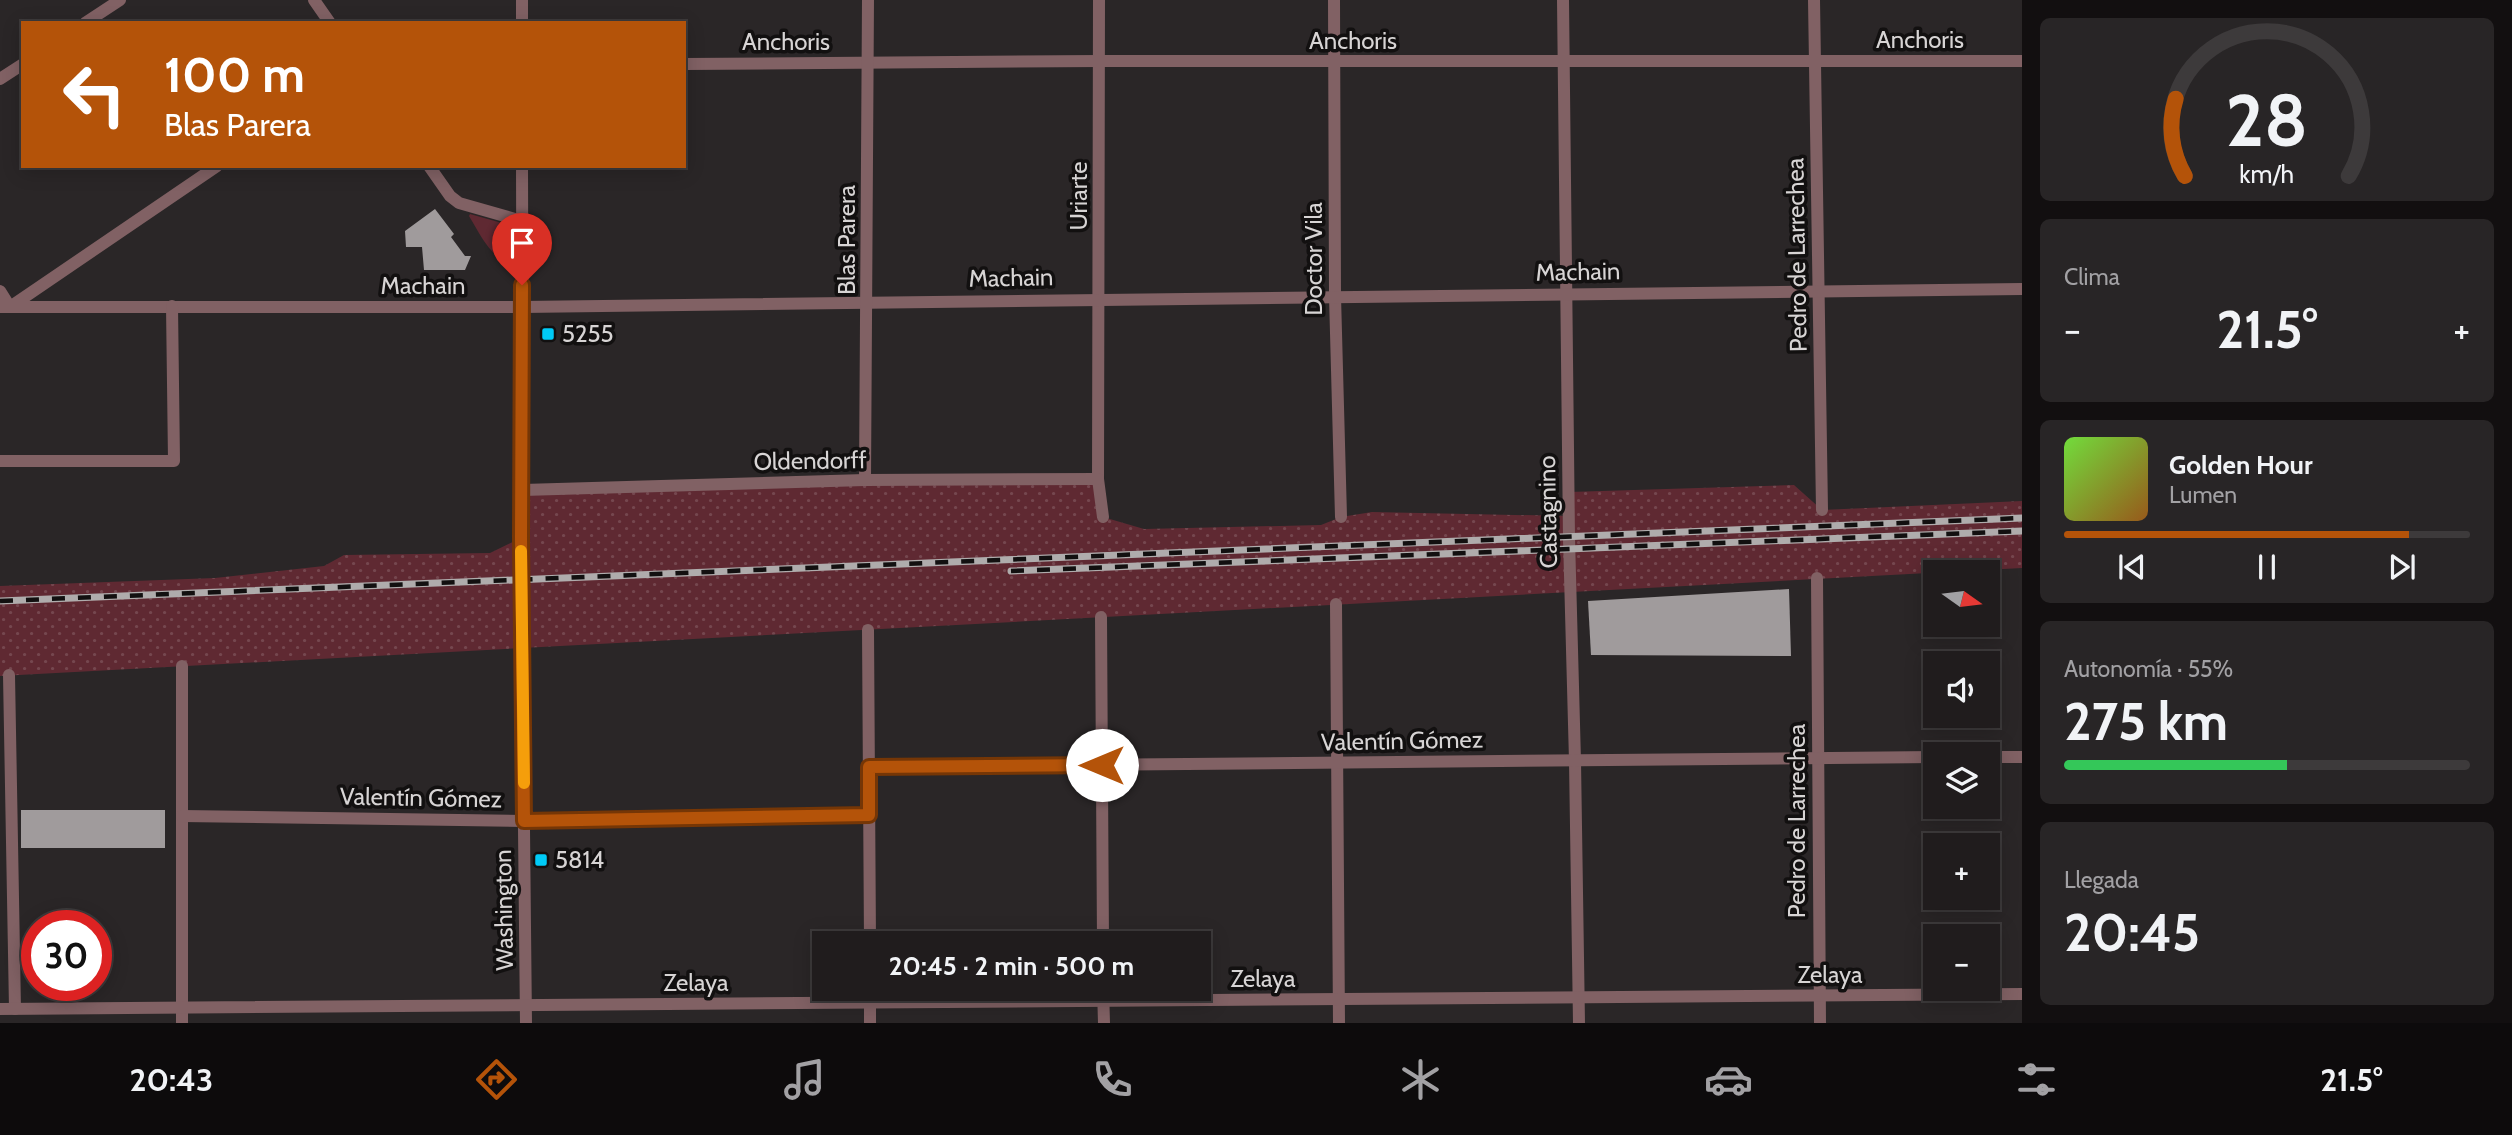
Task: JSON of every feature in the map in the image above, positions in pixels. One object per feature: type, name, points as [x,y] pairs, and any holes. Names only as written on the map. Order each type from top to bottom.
[{"type":"street","points":[[88,21],[120,0]]},
{"type":"street","points":[[314,0],[329,21]]},
{"type":"street","points":[[522,0],[522,21]]},
{"type":"street","name":"Blas Parera","points":[[865,480],[868,0]]},
{"type":"street","name":"Uriarte","points":[[1099,0],[1098,479],[1103,517]]},
{"type":"street","name":"Doctor Vila","points":[[1334,0],[1335,296],[1341,517]]},
{"type":"street","name":"Castagnino","points":[[1563,0],[1565,293],[1579,1023]]},
{"type":"street","name":"Pedro de Larrechea","points":[[1814,0],[1822,510]]},
{"type":"street","name":"Anchoris","points":[[686,64],[2022,61]]},
{"type":"street","points":[[0,79],[21,65]]},
{"type":"street","points":[[0,291],[5,307],[214,168]]},
{"type":"street","points":[[430,168],[450,197],[458,203],[522,221]]},
{"type":"street","name":"Washington","points":[[522,168],[521,538],[526,1023]]},
{"type":"street","name":"Machain","points":[[5,307],[522,307],[2022,289]]},
{"type":"street","points":[[0,461],[174,461],[172,306]]},
{"type":"street","name":"Oldendorff","points":[[523,489],[865,480],[1098,479]]},
{"type":"street","name":"Pedro de Larrechea","points":[[1817,578],[1820,1023]]},
{"type":"street","points":[[1336,604],[1339,1023]]},
{"type":"street","points":[[1101,617],[1103,931]]},
{"type":"street","points":[[868,630],[870,931]]},
{"type":"street","points":[[182,666],[182,1023]]},
{"type":"street","points":[[9,675],[15,1009]]},
{"type":"street","name":"Valentín Gómez","points":[[869,767],[1923,757]]},
{"type":"street","points":[[2000,757],[2022,757]]},
{"type":"street","name":"Valentín Gómez","points":[[182,816],[524,821],[869,815]]},
{"type":"street","name":"Zelaya","points":[[1211,997],[1339,999],[2022,994]]},
{"type":"street","name":"Zelaya","points":[[0,1009],[928,1001]]},
{"type":"street","points":[[1103,1001],[1104,1023]]},
{"type":"street","points":[[870,1003],[870,1023]]},
{"type":"shaded area","points":[[470,214],[509,225],[512,251],[510,260],[491,251]]},
{"type":"shaded area","points":[[1098,479],[1103,517],[1144,529],[1321,525],[1341,517],[1372,512],[1569,516],[1569,492],[1794,485],[1822,510],[2022,501],[2022,568],[2000,569],[2000,560],[1923,560],[1923,573],[0,676],[0,586],[215,578],[324,566],[344,555],[490,553],[521,538],[523,490]]},
{"type":"building","points":[[435,209],[454,234],[451,237],[465,256],[471,256],[465,270],[424,270],[422,247],[406,247],[405,231]]},
{"type":"building","points":[[1789,589],[1791,656],[1591,655],[1588,601]]},
{"type":"building","points":[[21,810],[165,810],[165,848],[21,848]]},
{"type":"railway","points":[[0,601],[2022,518]]},
{"type":"railway","points":[[1011,571],[2022,531]]},
{"type":"slow traffic","points":[[521,551],[524,783]]},
{"type":"place","name":"5255","points":[[548,334]]},
{"type":"place","name":"5814","points":[[541,860]]},
{"type":"route","points":[[522,285],[524,821],[869,815],[869,767],[1102,765]]}]
